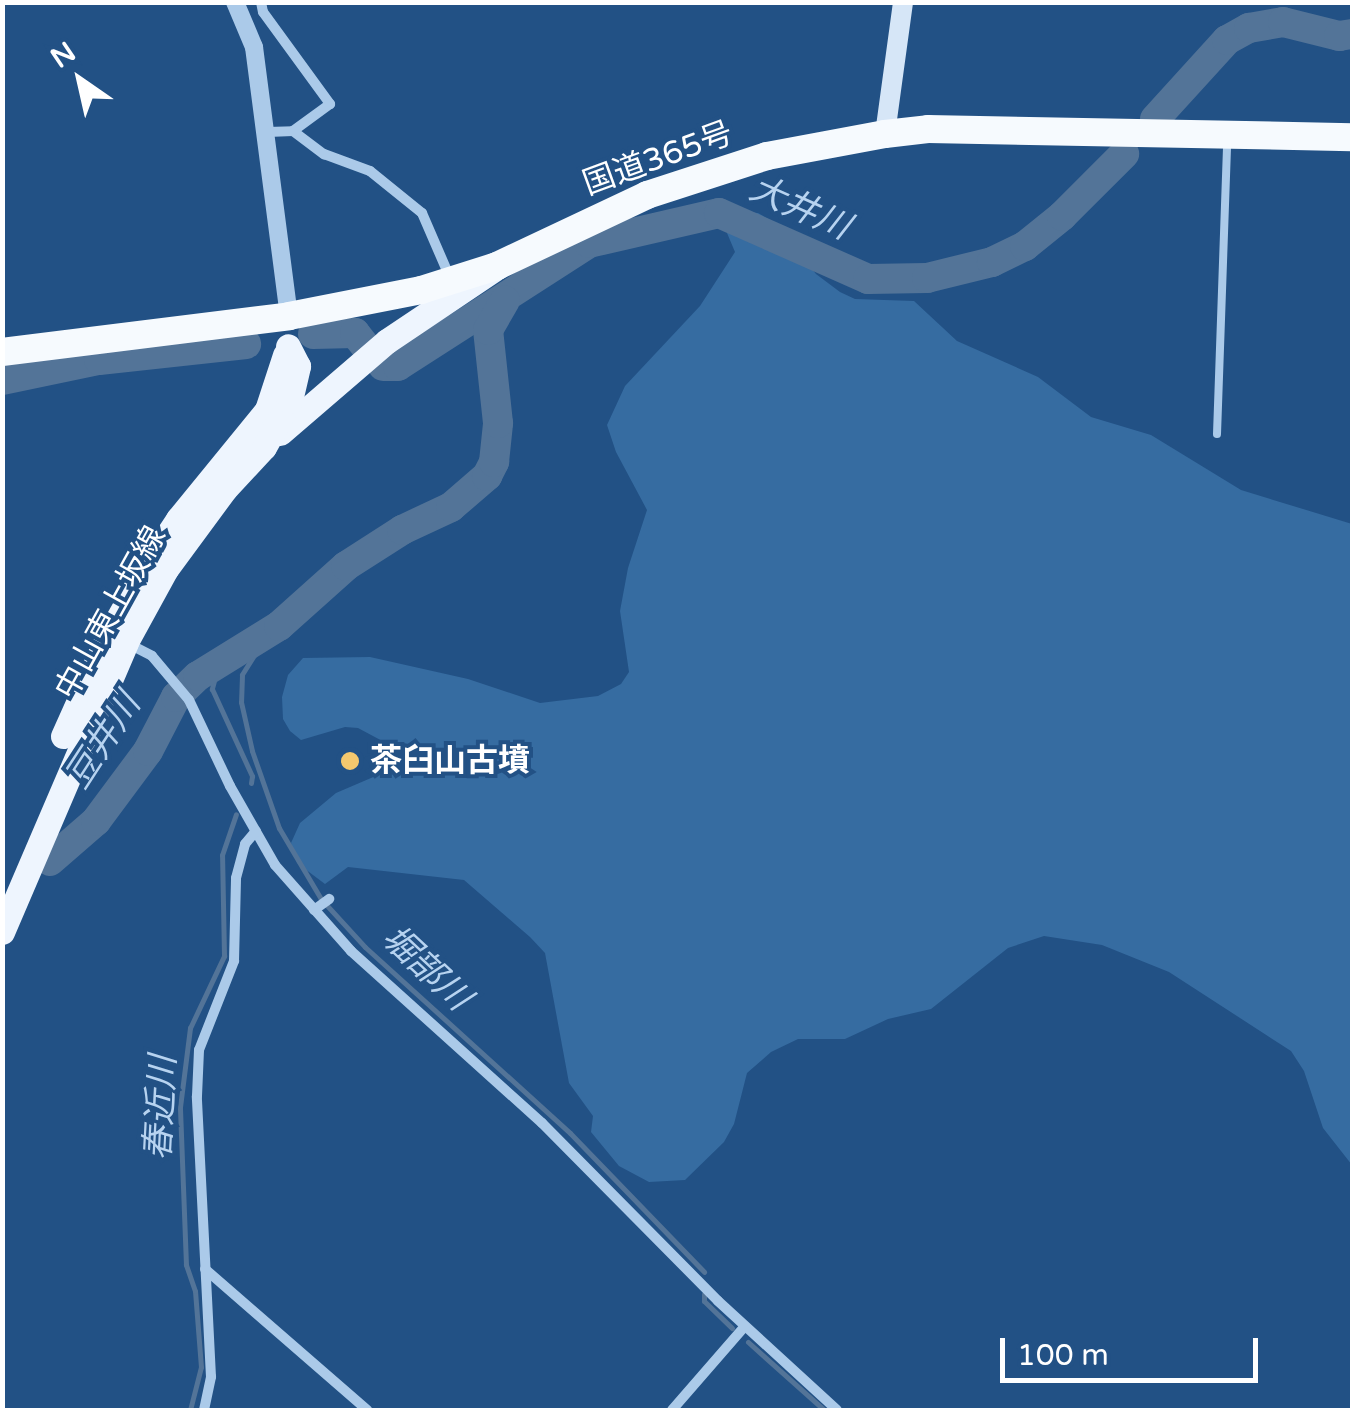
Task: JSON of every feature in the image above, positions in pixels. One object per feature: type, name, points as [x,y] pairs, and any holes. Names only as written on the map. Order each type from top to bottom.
[{"type":"highway","name":"国道365号","points":[[2,352],[289,316],[452,280],[498,266],[647,195],[767,156],[885,134],[928,129],[1352,137]]},
{"type":"main road","points":[[885,134],[903,2]]},
{"type":"main road","points":[[264,447],[388,341],[465,293],[498,266]]},
{"type":"main road","name":"中山東上坂線","points":[[2,886],[116,640],[178,519],[268,410],[288,346],[289,316]]},
{"type":"main road","name":"中山東上坂線","points":[[2,932],[116,640],[196,526],[264,447],[295,386],[298,366],[288,346]]},
{"type":"street","points":[[235,2],[254,47],[289,316]]},
{"type":"street","points":[[262,2],[264,12],[330,104],[292,131],[268,132]]},
{"type":"street","points":[[292,131],[324,154],[370,171],[422,212],[452,280]]},
{"type":"street","points":[[116,640],[152,656],[190,700],[276,865],[321,905],[440,1034],[542,1122],[745,1326],[838,1410]]},
{"type":"street","points":[[204,1410],[211,1377],[199,1050],[234,961],[236,878],[245,844],[256,831]]},
{"type":"street","points":[[204,1268],[367,1410]]},
{"type":"street","points":[[672,1410],[745,1326]]},
{"type":"lane","points":[[1218,434],[1228,133]]},
{"type":"shaded area","points":[[743,212],[758,213],[775,223],[816,274],[840,292],[855,299],[914,301],[957,341],[1038,377],[1091,417],[1151,435],[1241,490],[1352,524],[1352,1165],[1323,1128],[1304,1071],[1291,1051],[1169,972],[1102,945],[1044,936],[1008,948],[931,1009],[888,1019],[845,1039],[798,1039],[771,1052],[747,1073],[734,1124],[724,1142],[685,1180],[649,1182],[619,1166],[591,1132],[593,1116],[569,1083],[545,953],[530,937],[464,880],[348,867],[325,884],[297,863],[291,843],[300,823],[336,793],[385,772],[403,758],[401,751],[358,728],[345,727],[301,740],[290,731],[283,719],[282,697],[288,675],[303,658],[370,657],[468,679],[540,703],[598,696],[621,684],[629,672],[620,611],[628,568],[647,510],[616,452],[607,425],[625,386],[700,306],[735,252],[727,233],[731,220]]},
{"type":"waterway","name":"大井川","points":[[1155,119],[1227,40],[1249,28],[1283,22],[1339,36],[1352,34]]},
{"type":"waterway","name":"大井川","points":[[383,366],[398,366],[589,243],[719,213],[868,279],[927,278],[992,262],[1025,246],[1062,216],[1124,154]]},
{"type":"waterway","points":[[50,861],[96,821],[148,751],[176,697],[198,676],[279,626],[346,566],[402,530],[451,507],[487,476],[494,462],[498,423],[488,330],[505,301]]},
{"type":"waterway","name":"大井川","points":[[313,334],[355,333],[365,346]]},
{"type":"waterway","name":"大井川","points":[[2,380],[99,360],[246,344]]},
{"type":"waterway","name":"堀部川","points":[[257,637],[261,644],[242,675],[241,702],[252,751],[279,828],[321,899],[365,947],[570,1133],[704,1272]]},
{"type":"waterway","name":"春近川","points":[[219,662],[212,689],[252,776],[251,783]]},
{"type":"waterway","name":"春近川","points":[[190,1410],[201,1367],[195,1291],[186,1265],[180,1107],[190,1028],[224,956],[222,855],[236,814]]},
{"type":"waterway","name":"堀部川","points":[[704,1294],[704,1301],[732,1328]]},
{"type":"waterway","points":[[748,1342],[824,1410]]},
{"type":"place","name":"茶臼山古墳","points":[[350,761]]},
{"type":"water label","name":"豆井川","points":[[103,741]]}]
